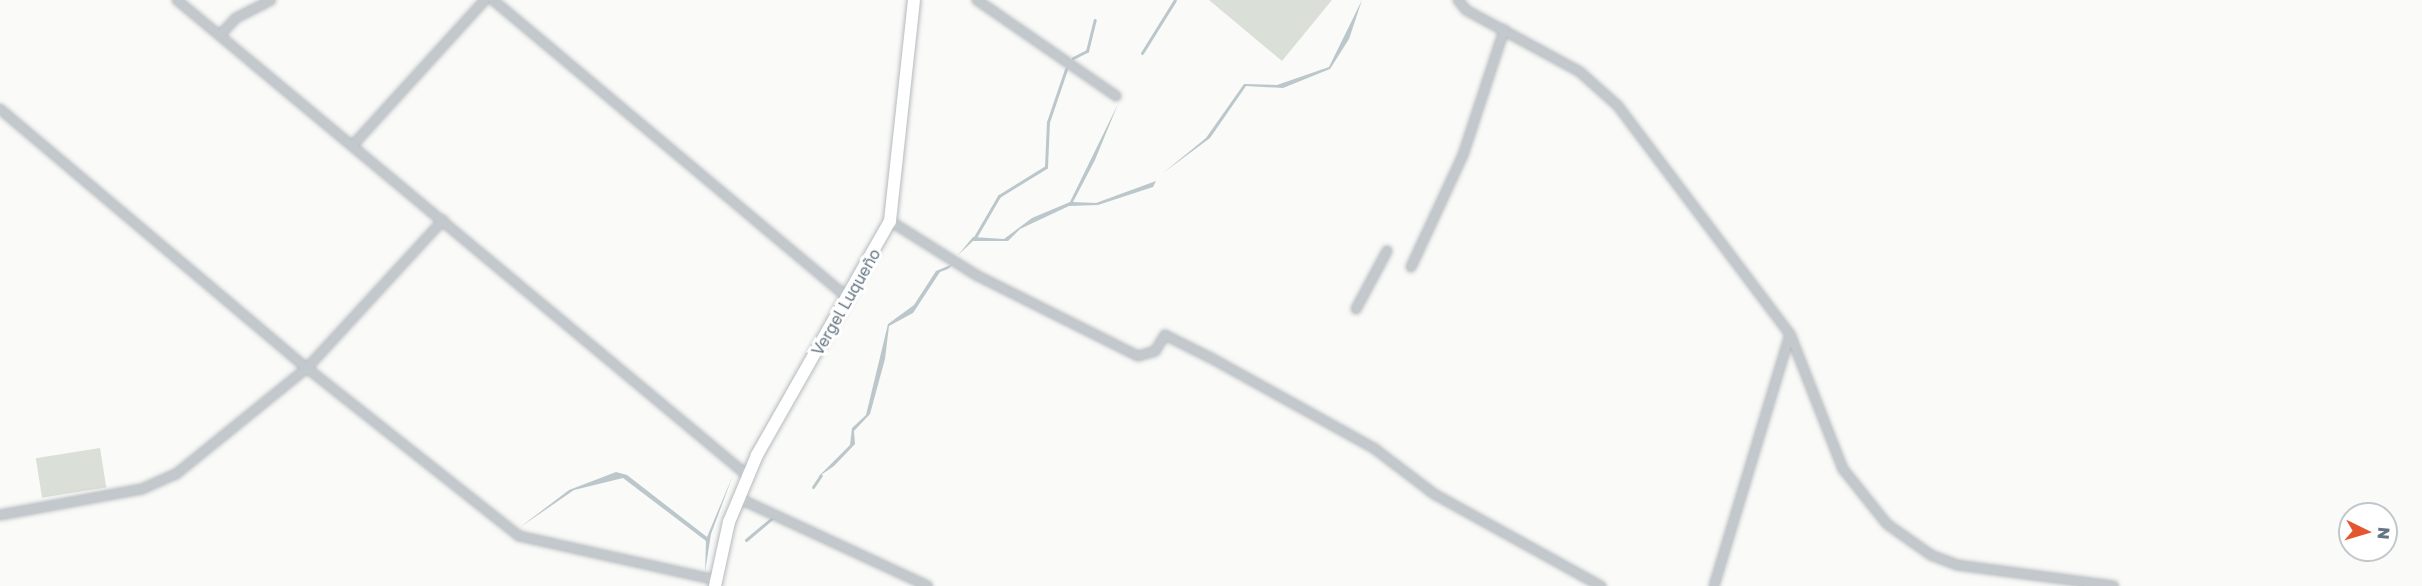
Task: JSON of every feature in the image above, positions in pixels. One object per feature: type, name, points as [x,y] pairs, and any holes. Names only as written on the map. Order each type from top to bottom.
[{"type":"main road","name":"Vergel Luqueño","points":[[716,583],[738,498],[747,475],[849,299],[890,221],[910,2]]},
{"type":"street","points":[[177,0],[221,34],[747,475]]},
{"type":"street","points":[[221,34],[236,18],[271,0]]},
{"type":"street","points":[[353,145],[484,0]]},
{"type":"street","points":[[493,0],[849,299]]},
{"type":"street","points":[[977,0],[1116,96]]},
{"type":"street","points":[[1458,0],[1602,89],[1790,334],[1844,469],[1869,506],[1906,539],[1957,565],[2114,586]]},
{"type":"street","points":[[1411,267],[1463,155],[1504,30]]},
{"type":"street","points":[[0,109],[307,368],[519,536],[716,583]]},
{"type":"street","points":[[0,515],[157,485],[307,368],[442,220]]},
{"type":"street","points":[[890,221],[976,274],[1138,356],[1155,351],[1165,335],[1202,353],[1375,449],[1434,494],[1600,586]]},
{"type":"street","points":[[1356,309],[1388,251]]},
{"type":"street","points":[[1714,586],[1790,334]]},
{"type":"street","points":[[738,498],[928,586]]},
{"type":"shaded area","points":[[1209,0],[1332,0],[1282,61]]},
{"type":"shaded area","points":[[1362,0],[1349,39],[1330,69],[1283,88],[1246,86],[1210,138],[1163,173],[1206,138],[1244,84],[1277,85],[1329,67]]},
{"type":"shaded area","points":[[1118,104],[1095,160],[1073,202],[1096,203],[1156,181],[1153,187],[1098,205],[1069,206],[1020,229],[1008,241],[973,241],[958,255],[973,237],[1004,239],[1032,218],[1070,202]]},
{"type":"shaded area","points":[[953,264],[940,272],[913,313],[889,326],[885,359],[870,414],[854,431],[855,444],[834,466],[818,477],[850,445],[852,428],[866,415],[888,324],[914,305],[936,271]]},
{"type":"shaded area","points":[[100,448],[106,488],[42,498],[36,458]]},
{"type":"shaded area","points":[[616,472],[627,475],[707,537],[733,475],[711,534],[705,572],[706,541],[623,478],[574,490],[519,528],[569,490]]},
{"type":"waterway","points":[[1142,53],[1175,0]]},
{"type":"waterway","points":[[1073,58],[1087,51],[1095,20]]},
{"type":"waterway","points":[[974,239],[999,196],[1046,167],[1048,122],[1066,69]]},
{"type":"waterway","points":[[813,487],[821,475]]},
{"type":"waterway","points":[[746,540],[772,518]]}]
